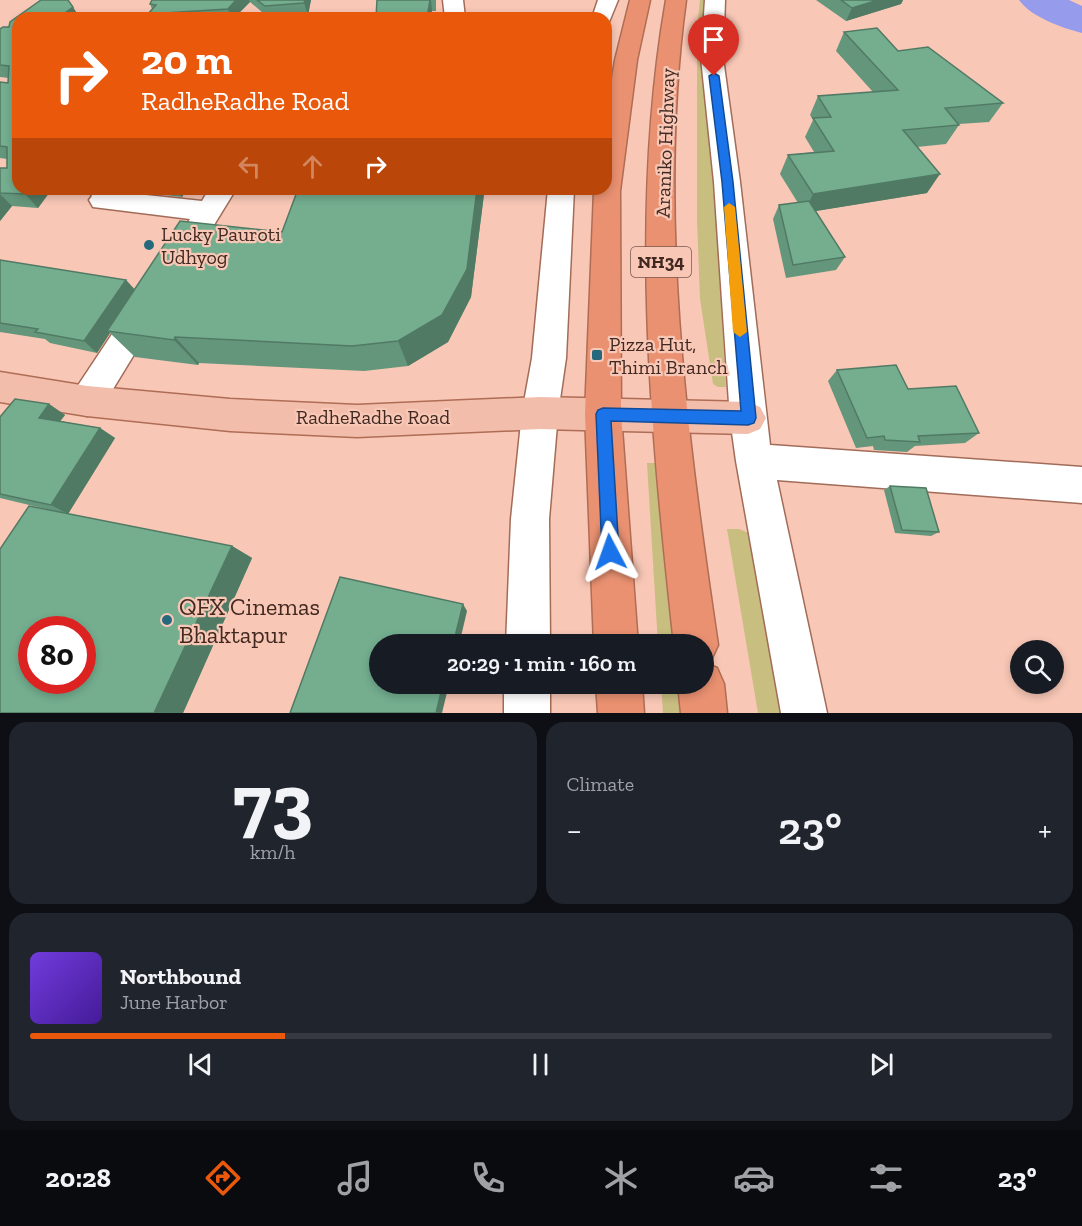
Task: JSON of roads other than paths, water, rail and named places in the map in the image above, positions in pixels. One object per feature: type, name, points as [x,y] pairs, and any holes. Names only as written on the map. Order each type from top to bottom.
[{"type":"highway","name":"NH34","points":[[612,157],[626,60],[640,0]]},
{"type":"highway","name":"Araniko Highway","points":[[676,0],[663,125],[661,272],[680,524],[695,634]]},
{"type":"highway","name":"NH34","points":[[607,195],[603,414],[615,634]]},
{"type":"highway","points":[[620,694],[621,713]]},
{"type":"highway","points":[[701,694],[704,713]]},
{"type":"main road","name":"RadheRadhe Road","points":[[0,387],[87,401],[230,415],[357,421],[540,413],[748,418]]},
{"type":"street","points":[[714,0],[712,58],[727,182],[748,418],[754,461],[804,713]]},
{"type":"street","points":[[106,195],[103,200],[216,200]]},
{"type":"street","points":[[528,634],[530,519],[540,413],[549,358],[561,195]]},
{"type":"street","points":[[87,401],[216,200]]},
{"type":"street","points":[[754,461],[1082,485]]},
{"type":"street","points":[[527,694],[527,713]]},
{"type":"waterway","points":[[1038,0],[1082,21]]},
{"type":"place","name":"Lucky Pauroti Udhyog","points":[[149,245]]},
{"type":"place","name":"Pizza Hut, Thimi Branch","points":[[597,355]]},
{"type":"place","name":"QFX Cinemas Bhaktapur","points":[[167,620]]}]
